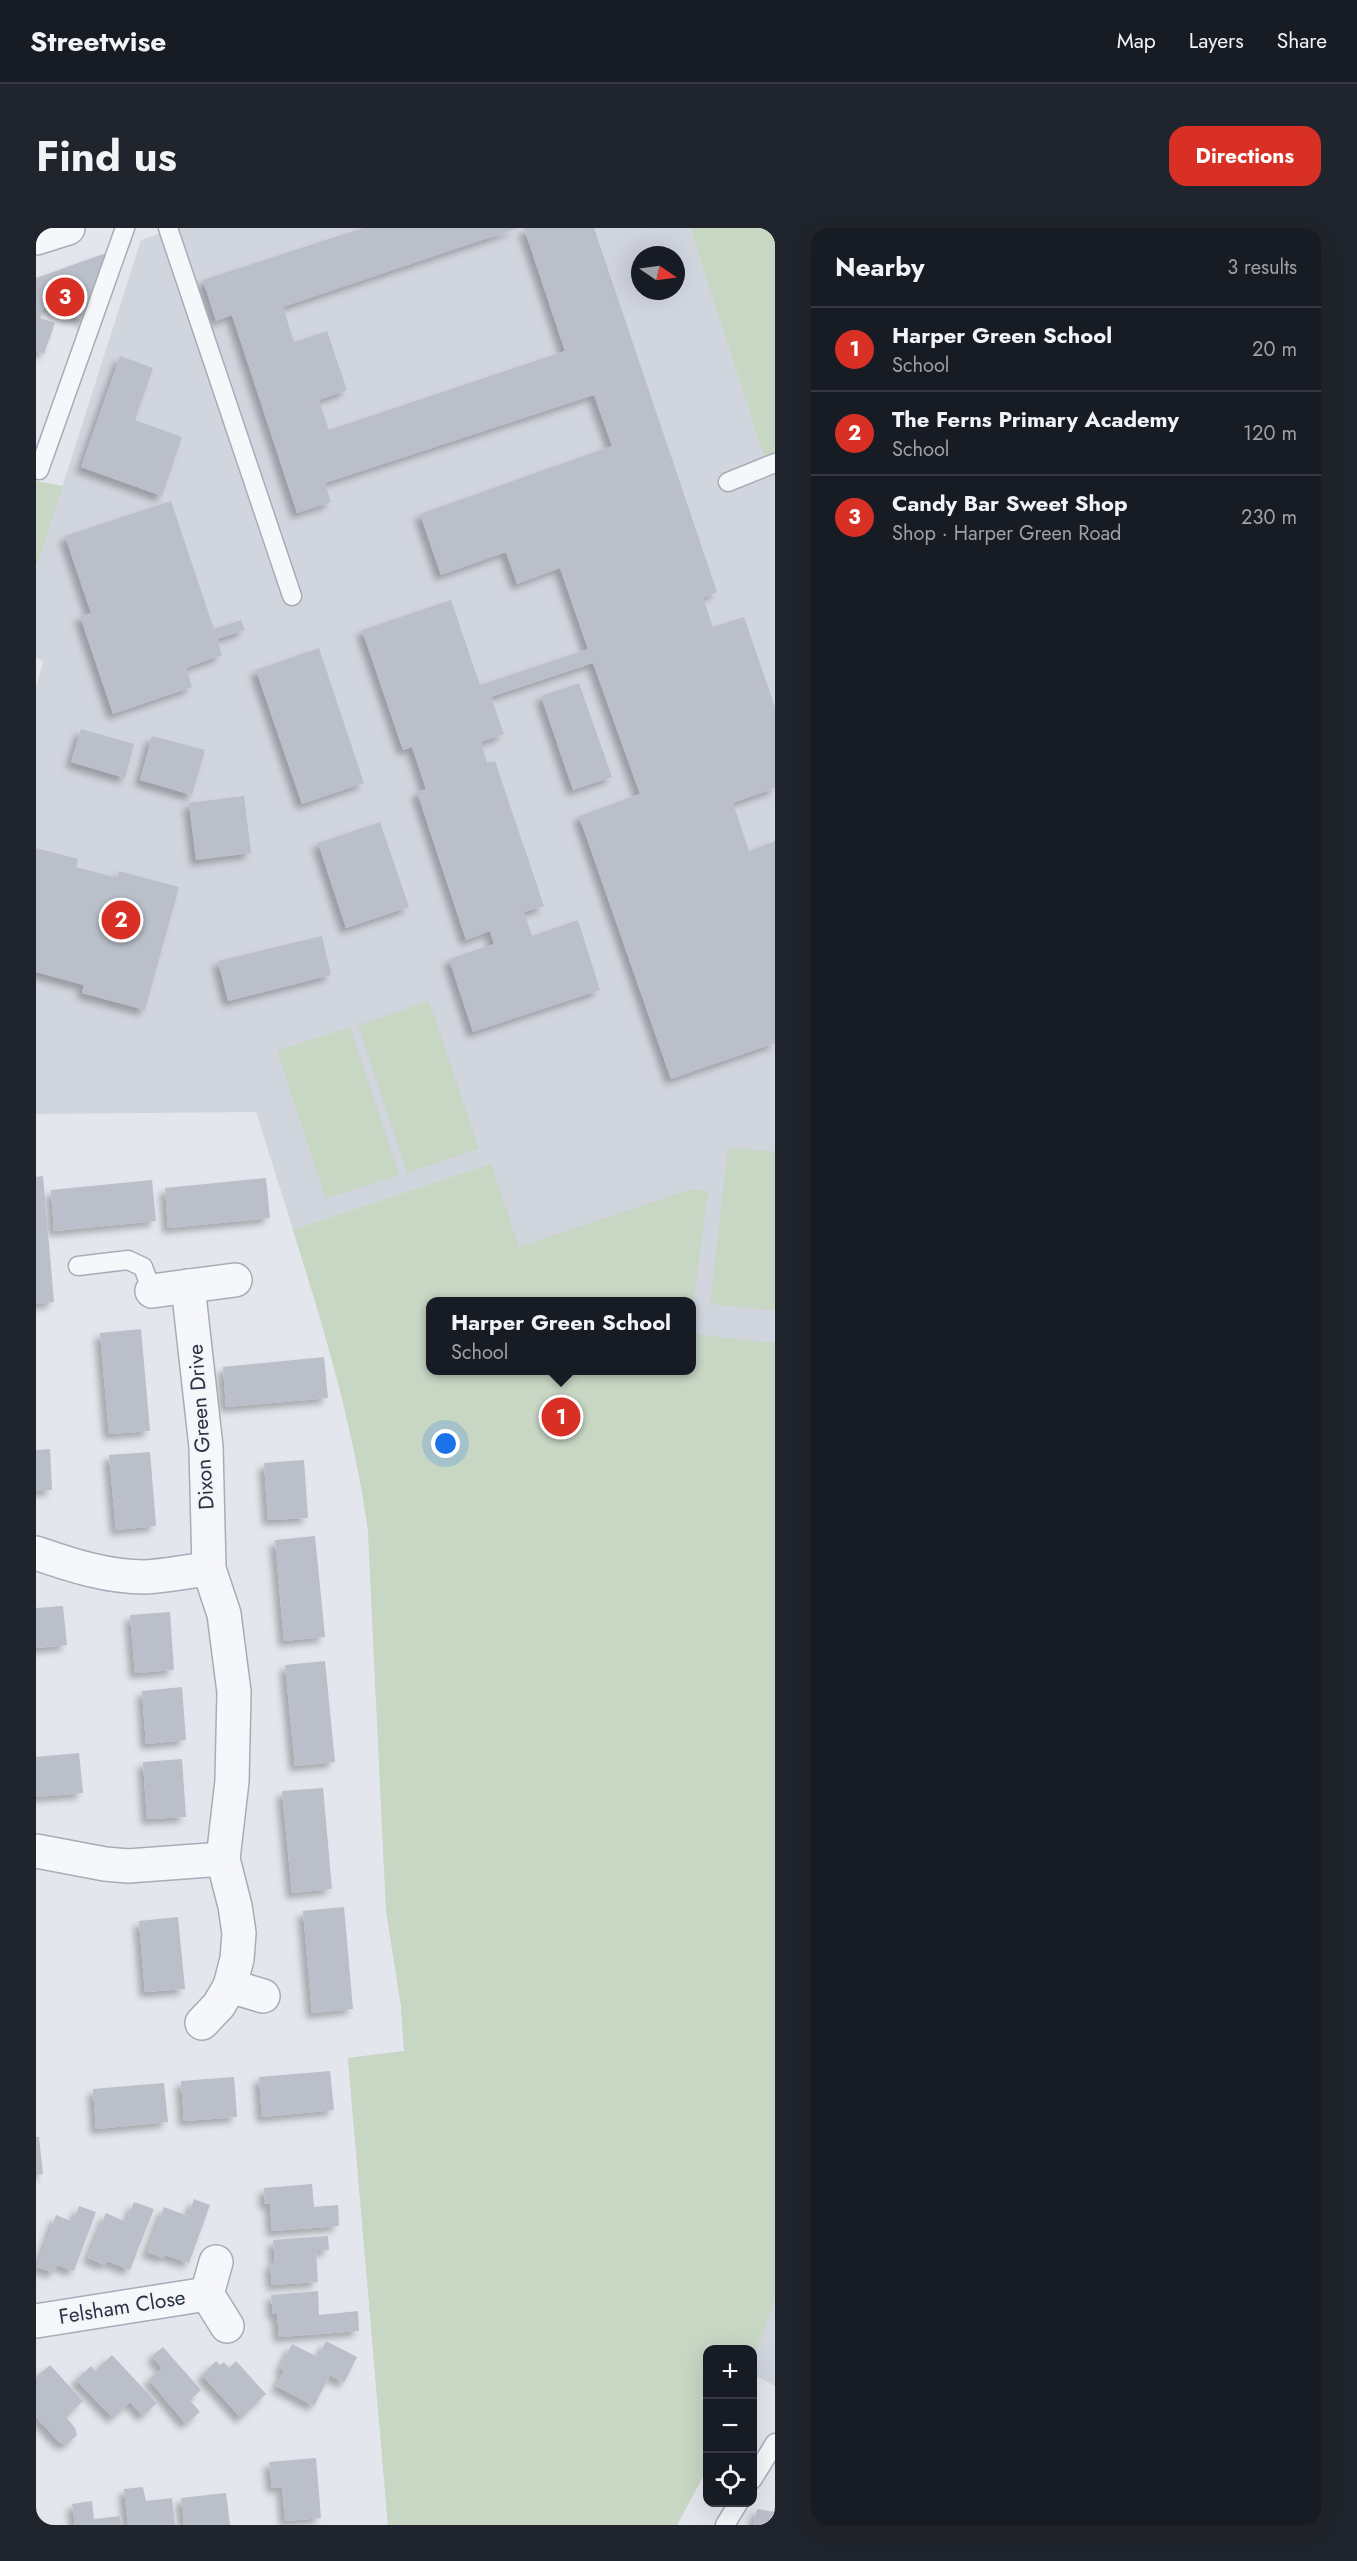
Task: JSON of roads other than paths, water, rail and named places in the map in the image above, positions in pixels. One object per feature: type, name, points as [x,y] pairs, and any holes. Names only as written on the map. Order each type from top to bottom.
[{"type":"street","points":[[36,238],[68,228]]},
{"type":"street","points":[[152,1291],[235,1280]]},
{"type":"street","name":"Dixon Green Drive","points":[[188,1286],[206,1447],[209,1569],[224,1614],[234,1692],[232,1781],[223,1859],[239,1933],[237,1959],[230,1986],[219,2005],[201,2023]]},
{"type":"street","points":[[36,1553],[82,1569],[116,1575],[146,1577],[209,1569]]},
{"type":"street","points":[[36,1851],[128,1866],[223,1859]]},
{"type":"street","points":[[230,1986],[262,1996]]},
{"type":"street","name":"Felsham Close","points":[[216,2262],[207,2294],[227,2326]]},
{"type":"street","name":"Felsham Close","points":[[36,2321],[207,2294]]},
{"type":"lane","points":[[36,469],[39,470],[125,228]]},
{"type":"lane","points":[[168,228],[292,596]]},
{"type":"lane","points":[[728,482],[775,463]]},
{"type":"lane","points":[[78,1266],[128,1260],[143,1267],[152,1291]]},
{"type":"lane","points":[[757,2473],[775,2443]]},
{"type":"lane","points":[[725,2525],[736,2507]]},
{"type":"place","name":"Candy Bar Sweet Shop","points":[[65,297]]},
{"type":"place","name":"The Ferns Primary Academy","points":[[121,920]]},
{"type":"place","name":"Harper Green School","points":[[561,1417]]}]
